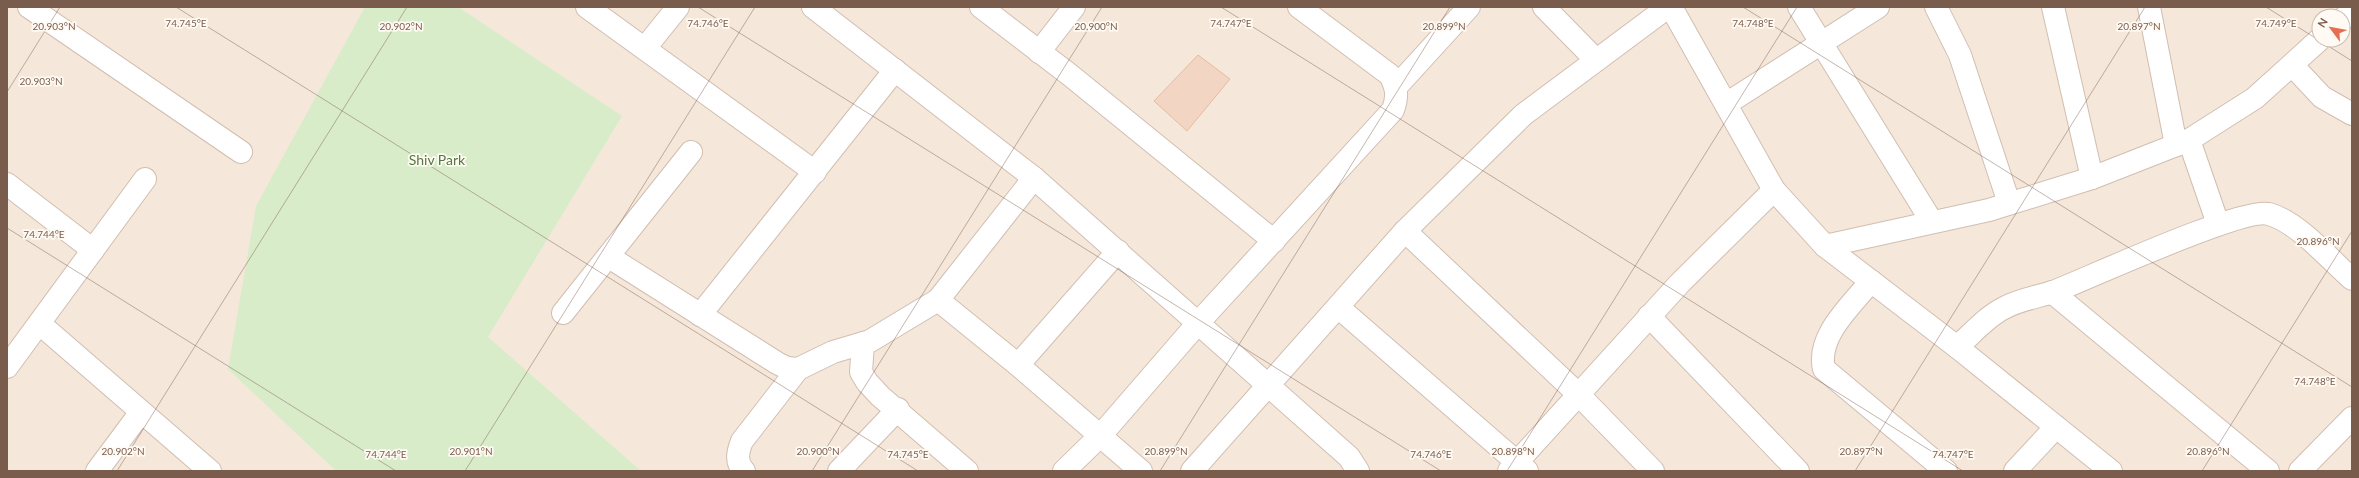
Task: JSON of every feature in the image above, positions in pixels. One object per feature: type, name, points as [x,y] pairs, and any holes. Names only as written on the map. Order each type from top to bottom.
[{"type":"street","points":[[29,7],[241,152]]},
{"type":"street","points":[[587,7],[815,172]]},
{"type":"street","points":[[645,48],[678,7]]},
{"type":"street","points":[[813,7],[837,14],[895,70],[1034,178],[1118,251],[1198,324],[1270,384],[1349,457],[1358,471]]},
{"type":"street","points":[[981,7],[1274,241]]},
{"type":"street","points":[[1039,52],[1074,7]]},
{"type":"street","points":[[1064,471],[1101,435],[1198,324],[1393,110],[1397,99],[1396,87],[1390,75],[1377,63],[1299,7]]},
{"type":"street","points":[[1396,87],[1469,7]]},
{"type":"street","points":[[1544,7],[1596,60]]},
{"type":"street","points":[[1192,471],[1405,231],[1522,115],[1668,7]]},
{"type":"street","points":[[1671,7],[1774,190],[1825,246],[1957,347],[2111,471]]},
{"type":"street","points":[[1799,7],[1932,222]]},
{"type":"street","points":[[1726,104],[1878,7]]},
{"type":"street","points":[[1936,7],[1960,55],[2009,203]]},
{"type":"street","points":[[2053,7],[2092,178]]},
{"type":"street","points":[[2149,7],[2182,143],[2218,224]]},
{"type":"street","points":[[1825,246],[2009,203],[2092,178],[2182,143],[2255,98],[2311,47]]},
{"type":"street","points":[[2292,65],[2322,97],[2352,114]]},
{"type":"street","points":[[700,315],[895,70]]},
{"type":"street","points":[[563,313],[692,152]]},
{"type":"street","points":[[744,471],[740,467],[737,454],[742,441],[798,369],[833,352],[870,341],[938,300],[1034,178]]},
{"type":"street","points":[[7,367],[145,180]]},
{"type":"street","points":[[7,184],[93,250]]},
{"type":"street","points":[[1338,307],[1518,468],[1578,394],[1649,316],[1680,283],[1774,190]]},
{"type":"street","points":[[1957,347],[1988,319],[2005,307],[2052,292],[2218,224],[2267,214],[2286,221],[2352,279]]},
{"type":"street","points":[[1405,231],[1578,394],[1653,471]]},
{"type":"street","points":[[1018,365],[1118,251]]},
{"type":"street","points":[[609,256],[777,363],[787,368],[798,369]]},
{"type":"street","points":[[1871,281],[1824,344],[1821,358],[1824,369],[1946,471]]},
{"type":"street","points":[[2052,292],[2268,471]]},
{"type":"street","points":[[938,300],[1018,365],[1141,471]]},
{"type":"street","points":[[1649,316],[1798,471]]},
{"type":"street","points":[[40,324],[210,471]]},
{"type":"street","points":[[863,343],[861,372],[866,382],[880,396],[898,409],[965,471]]},
{"type":"street","points":[[839,471],[898,409]]},
{"type":"street","points":[[97,471],[141,412]]},
{"type":"street","points":[[2300,471],[2352,418]]},
{"type":"street","points":[[2015,471],[2056,427]]},
{"type":"shaded area","points":[[7,7],[2352,7],[2352,471],[7,471]]},
{"type":"green space","name":"Shiv Park","points":[[365,7],[458,7],[622,116],[488,337],[641,471],[336,471],[228,369],[256,206]]},
{"type":"building","points":[[1198,55],[1230,79],[1187,131],[1154,101]]}]
